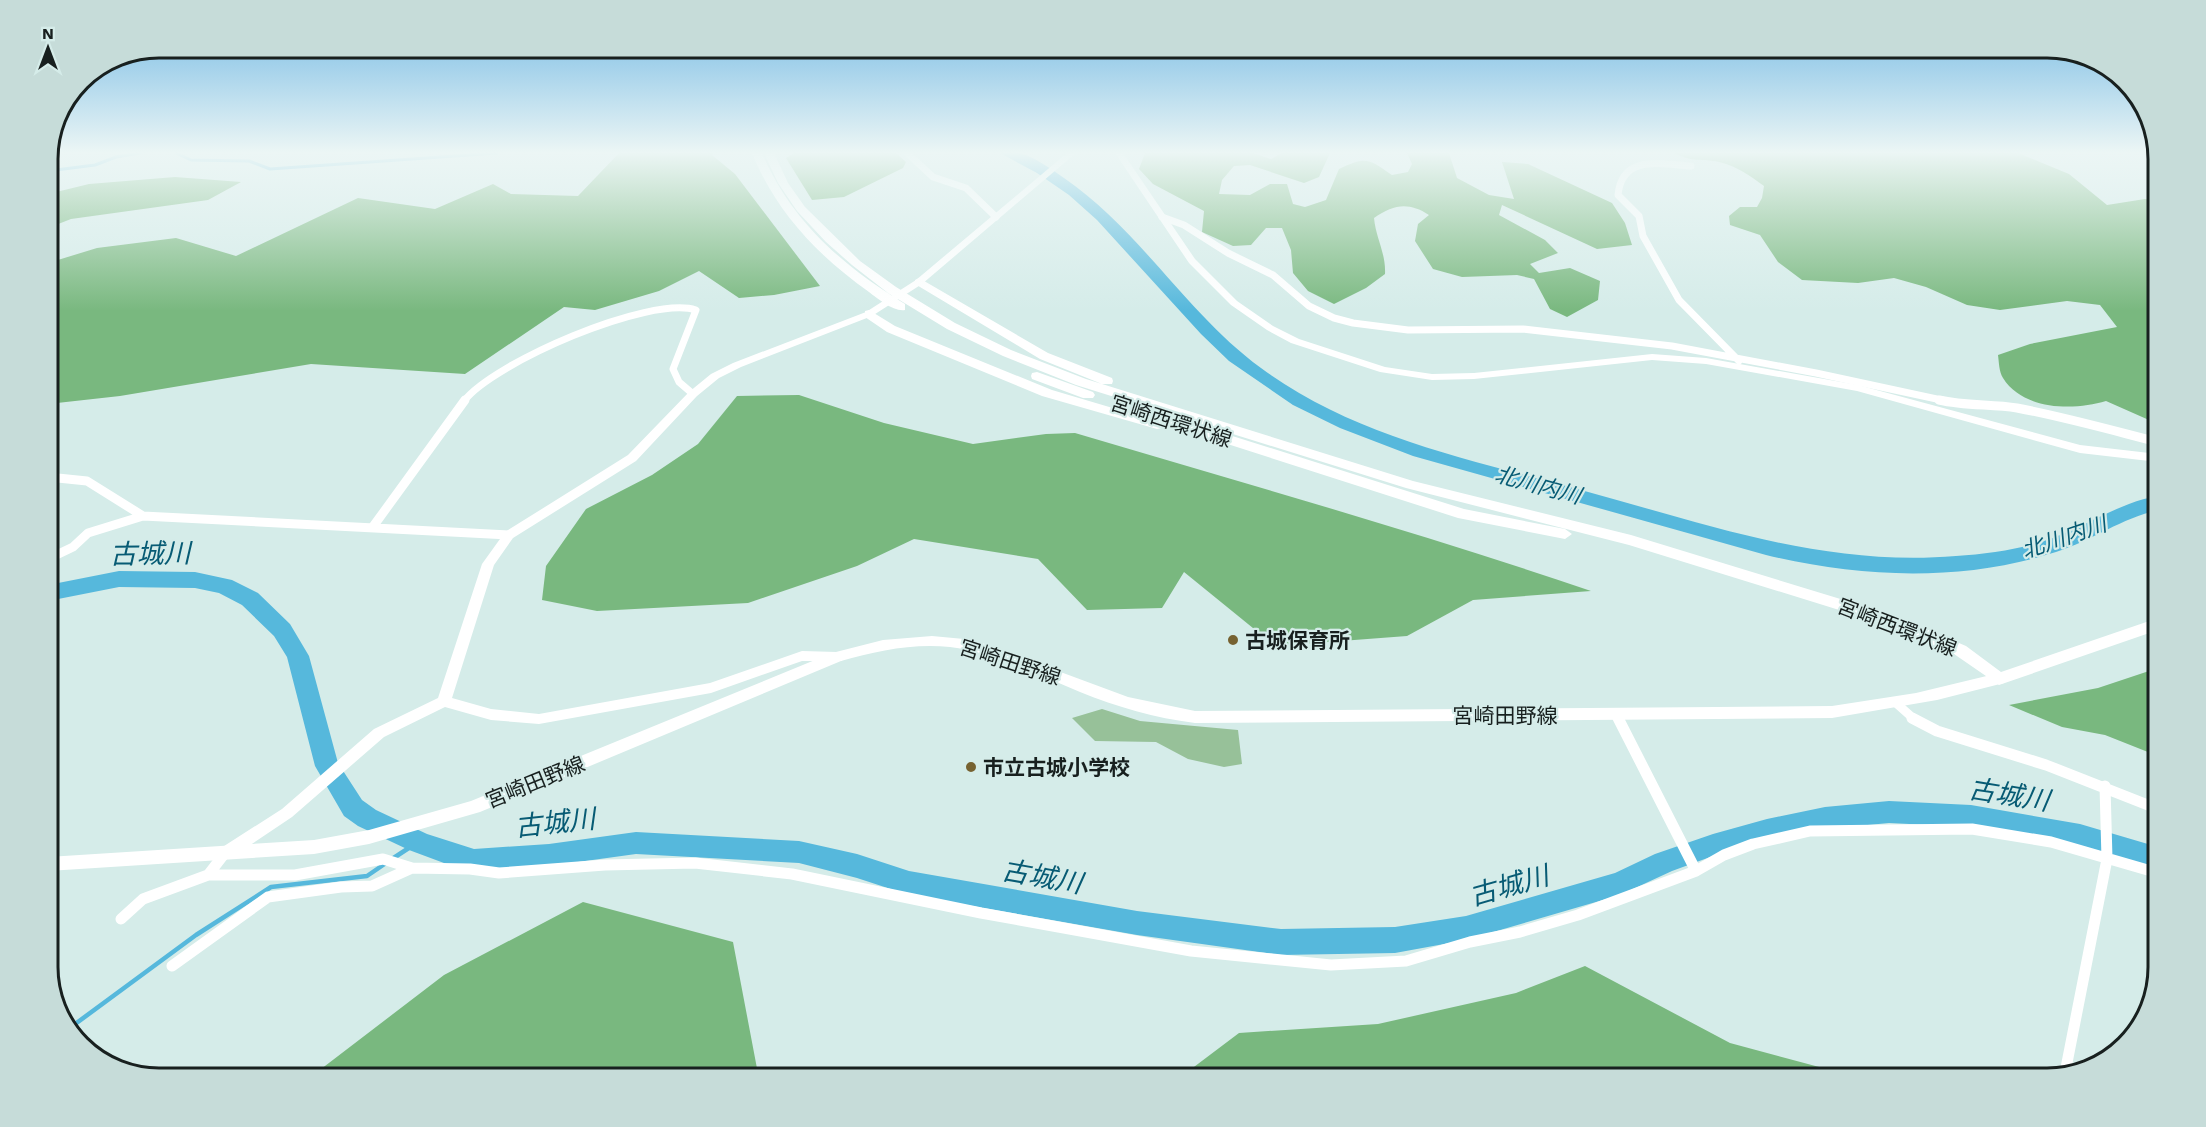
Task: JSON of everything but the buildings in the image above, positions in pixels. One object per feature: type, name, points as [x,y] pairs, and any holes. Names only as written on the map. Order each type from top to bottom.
[{"type":"main road","name":"宮崎西環状線","points":[[785,206],[820,246],[886,293],[1006,353],[1081,382],[1411,485],[1631,540],[1887,619],[1960,650],[1999,679]]},
{"type":"main road","name":"宮崎西環状線","points":[[799,206],[830,240],[886,293]]},
{"type":"main road","points":[[919,282],[1044,356],[1142,395],[1152,405]]},
{"type":"main road","name":"宮崎西環状線","points":[[903,303],[943,332],[1011,365],[1065,387],[1193,429],[1462,514],[1663,550]]},
{"type":"main road","points":[[869,314],[901,333],[1047,393],[1156,425],[1193,429]]},
{"type":"main road","points":[[1999,679],[2148,628]]},
{"type":"main road","name":"宮崎田野線","points":[[59,863],[314,847],[369,837],[474,807],[837,657],[892,645],[930,641],[962,644],[1001,655],[1127,703],[1161,712],[1195,717],[1832,712],[1950,693],[1999,679]]},
{"type":"street","points":[[985,206],[996,216]]},
{"type":"street","points":[[208,875],[225,853],[271,824],[313,791],[379,733],[444,701],[489,564],[509,535],[632,458],[693,394],[715,376],[737,365],[869,314],[919,282],[1009,206]]},
{"type":"street","points":[[1154,206],[1200,272],[1234,303],[1270,328],[1294,341],[1384,370],[1432,377],[1474,376],[1652,357],[1706,361],[1858,388],[2080,449],[2147,457]]},
{"type":"street","points":[[1629,206],[1639,216],[1643,236],[1679,300],[1739,361]]},
{"type":"street","points":[[1162,217],[1184,225],[1228,253],[1273,275],[1309,306],[1334,318],[1353,323],[1407,330],[1522,329],[1672,346],[1739,361],[1816,373],[1958,404],[2014,408],[2070,419],[2147,439]]},
{"type":"street","points":[[372,528],[477,386],[595,324],[647,313],[679,309],[696,310],[673,369],[679,382],[693,394]]},
{"type":"street","points":[[59,478],[87,481],[143,516]]},
{"type":"street","points":[[59,554],[73,547],[88,532],[143,516],[509,535]]},
{"type":"street","points":[[444,701],[466,709],[514,719],[539,719],[711,688],[802,656],[837,657]]},
{"type":"street","points":[[1896,703],[1915,720],[1937,731],[2009,752],[2105,786],[2148,805]]},
{"type":"street","points":[[1617,715],[1696,871]]},
{"type":"street","points":[[2066,1066],[2108,859],[2105,786]]},
{"type":"street","points":[[120,919],[143,899],[208,875],[295,875],[383,859],[412,868],[499,873],[605,865],[694,863],[792,874],[981,913],[1191,951],[1331,965],[1406,961],[1578,915],[1696,871],[1724,855],[1753,844],[1810,831],[1972,829],[2051,842],[2148,870]]},
{"type":"street","points":[[172,966],[268,897],[341,887],[372,886],[412,868]]},
{"type":"green space","points":[[59,206],[168,206],[71,219],[59,224]]},
{"type":"green space","points":[[342,206],[411,206],[435,209],[443,206],[759,206],[820,286],[774,295],[739,298],[699,271],[659,291],[595,310],[564,307],[465,374],[311,364],[120,396],[59,403],[59,260],[97,248],[176,238],[236,256]]},
{"type":"green space","points":[[1194,206],[1502,206],[1499,215],[1545,240],[1558,253],[1530,264],[1539,273],[1570,268],[1600,281],[1598,300],[1567,317],[1550,309],[1534,279],[1517,275],[1462,277],[1433,269],[1415,241],[1418,224],[1429,215],[1415,208],[1402,206],[1388,210],[1374,218],[1384,259],[1385,274],[1366,288],[1334,304],[1308,291],[1293,273],[1291,250],[1282,228],[1266,228],[1251,245],[1233,246],[1202,232],[1204,211]]},
{"type":"green space","points":[[1503,206],[1614,206],[1625,223],[1632,245],[1597,249]]},
{"type":"green space","points":[[2147,206],[2147,419],[2106,401],[2064,407],[2036,402],[2012,389],[2002,376],[1998,355],[2030,344],[2117,327],[2100,305],[2067,301],[2000,310],[1967,305],[1926,287],[1894,278],[1858,283],[1802,280],[1778,262],[1760,235],[1730,225],[1729,216],[1740,207]]},
{"type":"green space","points":[[799,395],[884,423],[973,444],[1046,434],[1075,433],[1398,529],[1591,591],[1473,600],[1407,636],[1275,646],[1184,572],[1162,608],[1087,610],[1038,559],[914,539],[857,566],[748,603],[597,611],[542,600],[546,566],[586,509],[652,475],[698,444],[737,396]]},
{"type":"green space","points":[[2148,671],[2148,752],[2105,735],[2062,727],[2009,705],[2098,688]]},
{"type":"green space","points":[[1102,709],[1140,721],[1238,730],[1242,764],[1224,767],[1188,759],[1156,742],[1095,741],[1072,718]]},
{"type":"green space","points":[[583,902],[733,942],[757,1068],[322,1068],[444,975]]},
{"type":"green space","points":[[1585,966],[1730,1043],[1823,1068],[1193,1068],[1239,1033],[1378,1024],[1516,993]]},
{"type":"waterway","name":"北川内川","points":[[1090,206],[1129,244],[1207,331],[1256,373],[1277,388],[1323,413],[1420,452],[1766,548],[1799,556],[1856,564],[1928,566],[2006,558],[2052,546],[2147,505]]},
{"type":"waterway","name":"古城川","points":[[59,591],[119,579],[195,580],[224,586],[250,599],[282,630],[298,656],[327,766],[353,808],[367,818],[418,842],[452,855],[474,860],[549,855],[636,843],[799,852],[857,866],[909,883],[1137,923],[1281,942],[1395,940],[1466,928],[1620,883],[1664,862],[1713,845],[1767,830],[1825,818],[1889,812],[1971,816],[2080,835],[2148,855]]},
{"type":"waterway","points":[[392,859],[418,842]]},
{"type":"waterway","points":[[76,1024],[196,935],[271,887],[367,876],[386,863]]},
{"type":"place","name":"古城保育所","points":[[1233,640]]},
{"type":"place","name":"市立古城小学校","points":[[971,767]]}]
